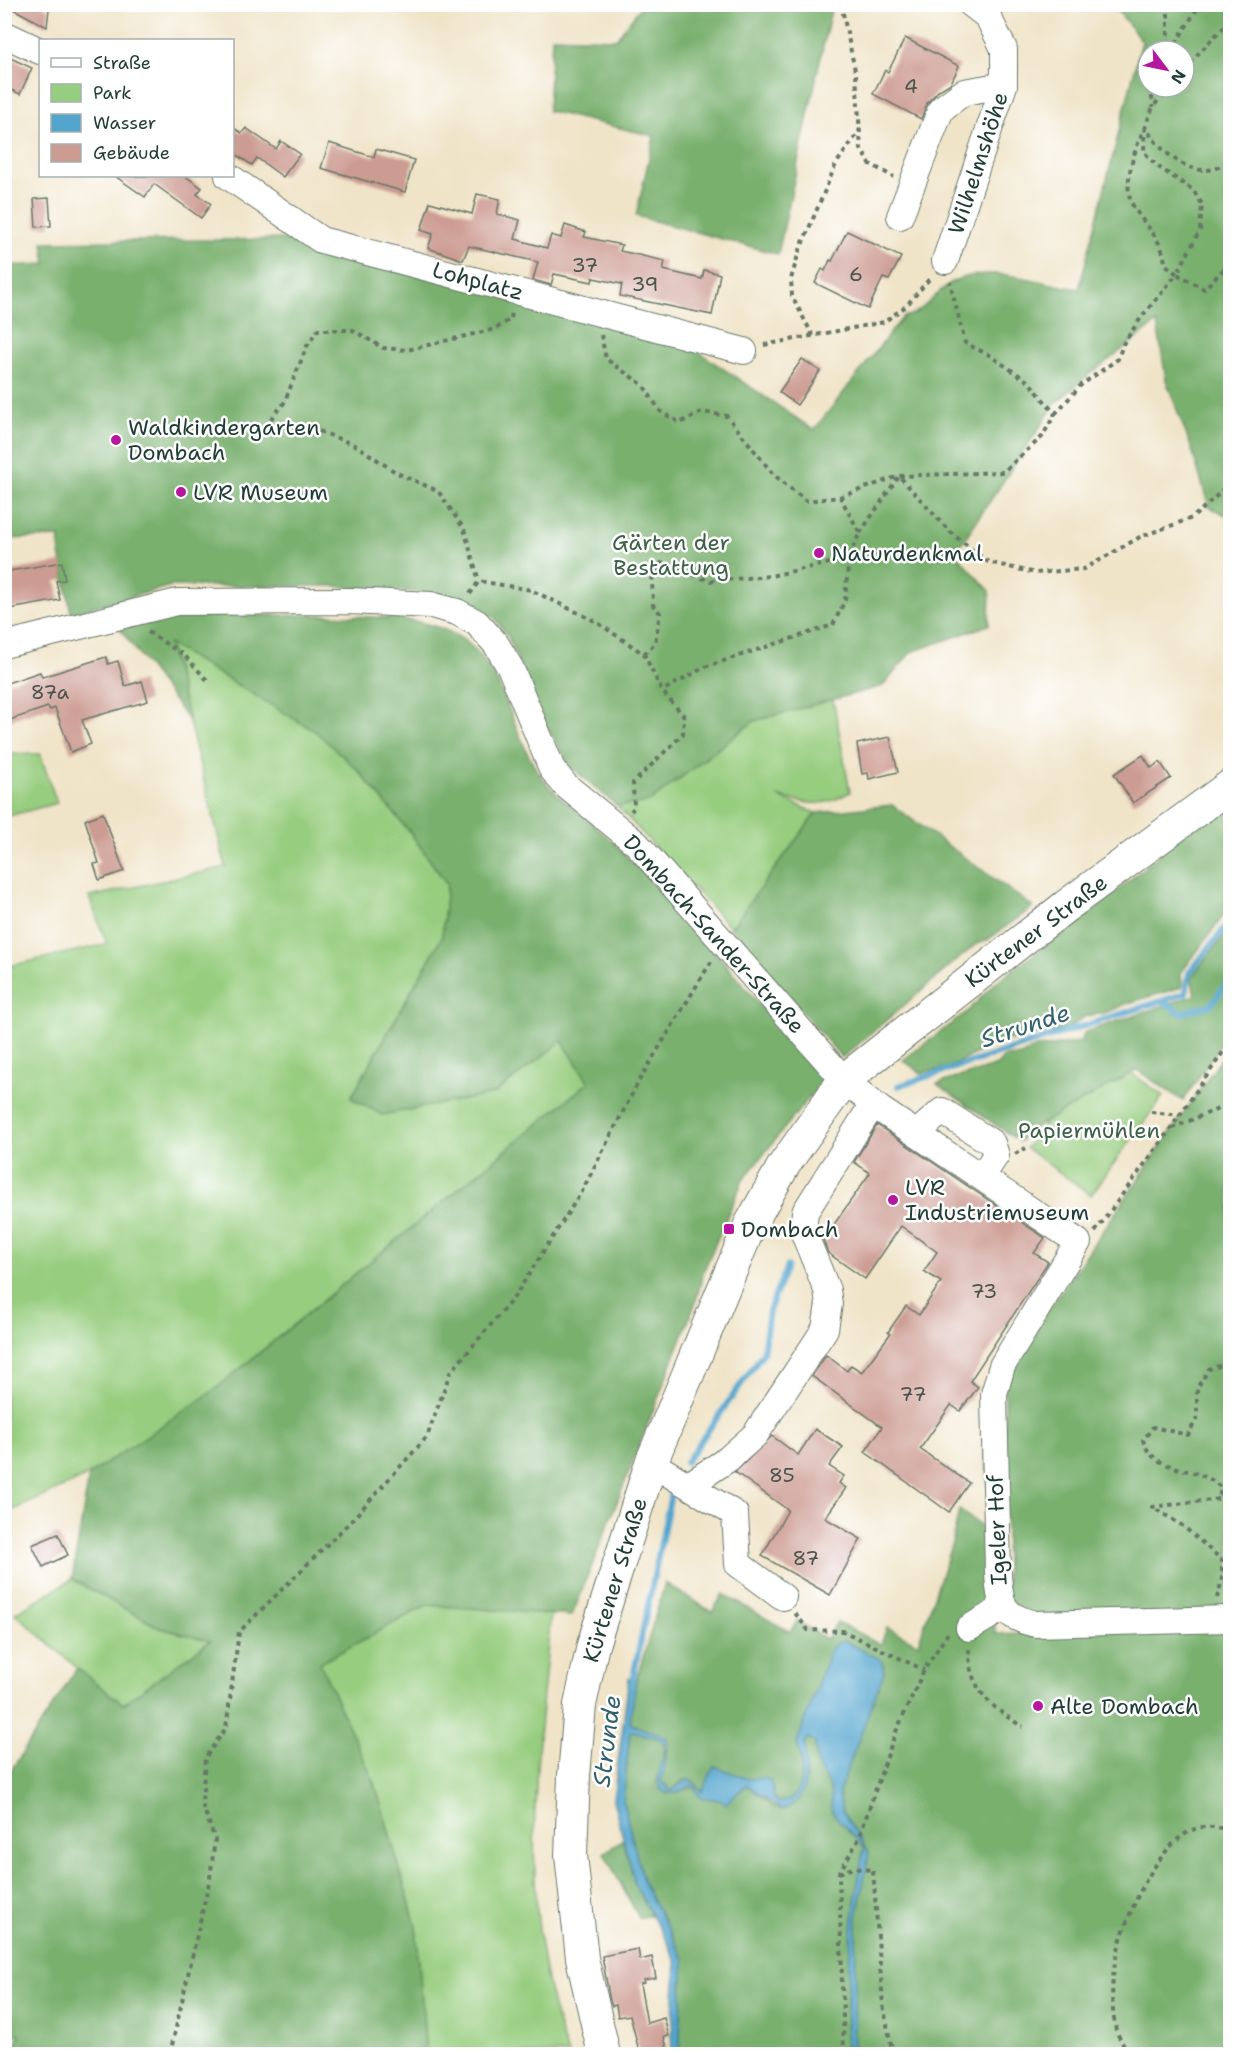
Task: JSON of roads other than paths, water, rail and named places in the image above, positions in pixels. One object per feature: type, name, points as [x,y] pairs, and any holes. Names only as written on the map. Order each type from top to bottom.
[{"type":"main road","name":"Kürtener Straße","points":[[604,2055],[582,1958],[571,1855],[580,1705],[593,1645],[651,1463],[755,1215],[803,1136],[844,1080],[1066,906],[1230,786]]},
{"type":"street","name":"Wilhelmshöhe","points":[[945,261],[1005,85],[1004,50],[988,17],[970,4]]},
{"type":"street","points":[[4,34],[39,51]]},
{"type":"street","points":[[900,216],[941,109],[964,92],[1005,85]]},
{"type":"street","name":"Lohplatz","points":[[229,177],[321,240],[596,312],[756,348]]},
{"type":"street","name":"Dombach-Sander-Straße","points":[[4,645],[177,602],[350,601],[431,605],[457,612],[477,623],[496,644],[511,669],[552,769],[565,785],[637,844],[844,1080]]},
{"type":"street","points":[[689,1485],[728,1459],[755,1435],[825,1329],[829,1304],[827,1290],[803,1231],[802,1223],[816,1191],[873,1104],[844,1080]]},
{"type":"street","name":"Igeler Hof","points":[[873,1104],[1078,1242],[1002,1366],[994,1394],[999,1597],[1003,1608],[1017,1620],[1035,1624],[1221,1619]]},
{"type":"street","name":"Kürtener Straße","points":[[651,1463],[735,1514],[738,1564],[783,1597]]},
{"type":"street","points":[[969,1628],[1003,1608]]},
{"type":"water","points":[[845,1641],[881,1660],[884,1672],[839,1792],[842,1811],[869,1853],[857,1917],[853,2054],[846,2054],[848,1976],[855,1899],[864,1848],[832,1812],[830,1788],[817,1764],[815,1742],[808,1738],[805,1742],[806,1772],[803,1790],[792,1805],[782,1810],[747,1785],[725,1804],[720,1800],[700,1797],[694,1787],[689,1786],[680,1791],[666,1793],[658,1783],[665,1748],[661,1739],[633,1731],[630,1733],[623,1802],[644,1884],[684,1959],[679,2054],[671,2054],[676,1962],[669,1945],[636,1887],[613,1800],[629,1678],[636,1681],[630,1723],[667,1738],[665,1768],[661,1781],[671,1791],[689,1779],[702,1792],[714,1766],[748,1779],[764,1778],[771,1781],[773,1797],[778,1802],[788,1800],[799,1788],[802,1770],[797,1743],[830,1650],[837,1643]]},
{"type":"waterway","name":"Strunde","points":[[898,1086],[1186,993],[1189,973],[1230,921]]},
{"type":"waterway","name":"Strunde","points":[[1163,1001],[1181,1013],[1211,1005],[1230,978]]},
{"type":"waterway","name":"Strunde","points":[[686,1462],[763,1353],[769,1311],[787,1266]]},
{"type":"waterway","name":"Strunde","points":[[631,1687],[671,1494]]},
{"type":"place","name":"Waldkindergarten Dombach","points":[[116,440]]},
{"type":"place","name":"LVR Museum","points":[[181,492]]},
{"type":"place","name":"Naturdenkmal","points":[[819,553]]},
{"type":"place","name":"LVR Industriemuseum","points":[[893,1200]]},
{"type":"place","name":"Dombach","points":[[729,1229]]},
{"type":"place","name":"Alte Dombach","points":[[1038,1706]]},
{"type":"park label","name":"Gärten der Bestattung","points":[[671,554]]},
{"type":"park label","name":"Papiermühlen","points":[[1089,1130]]}]
